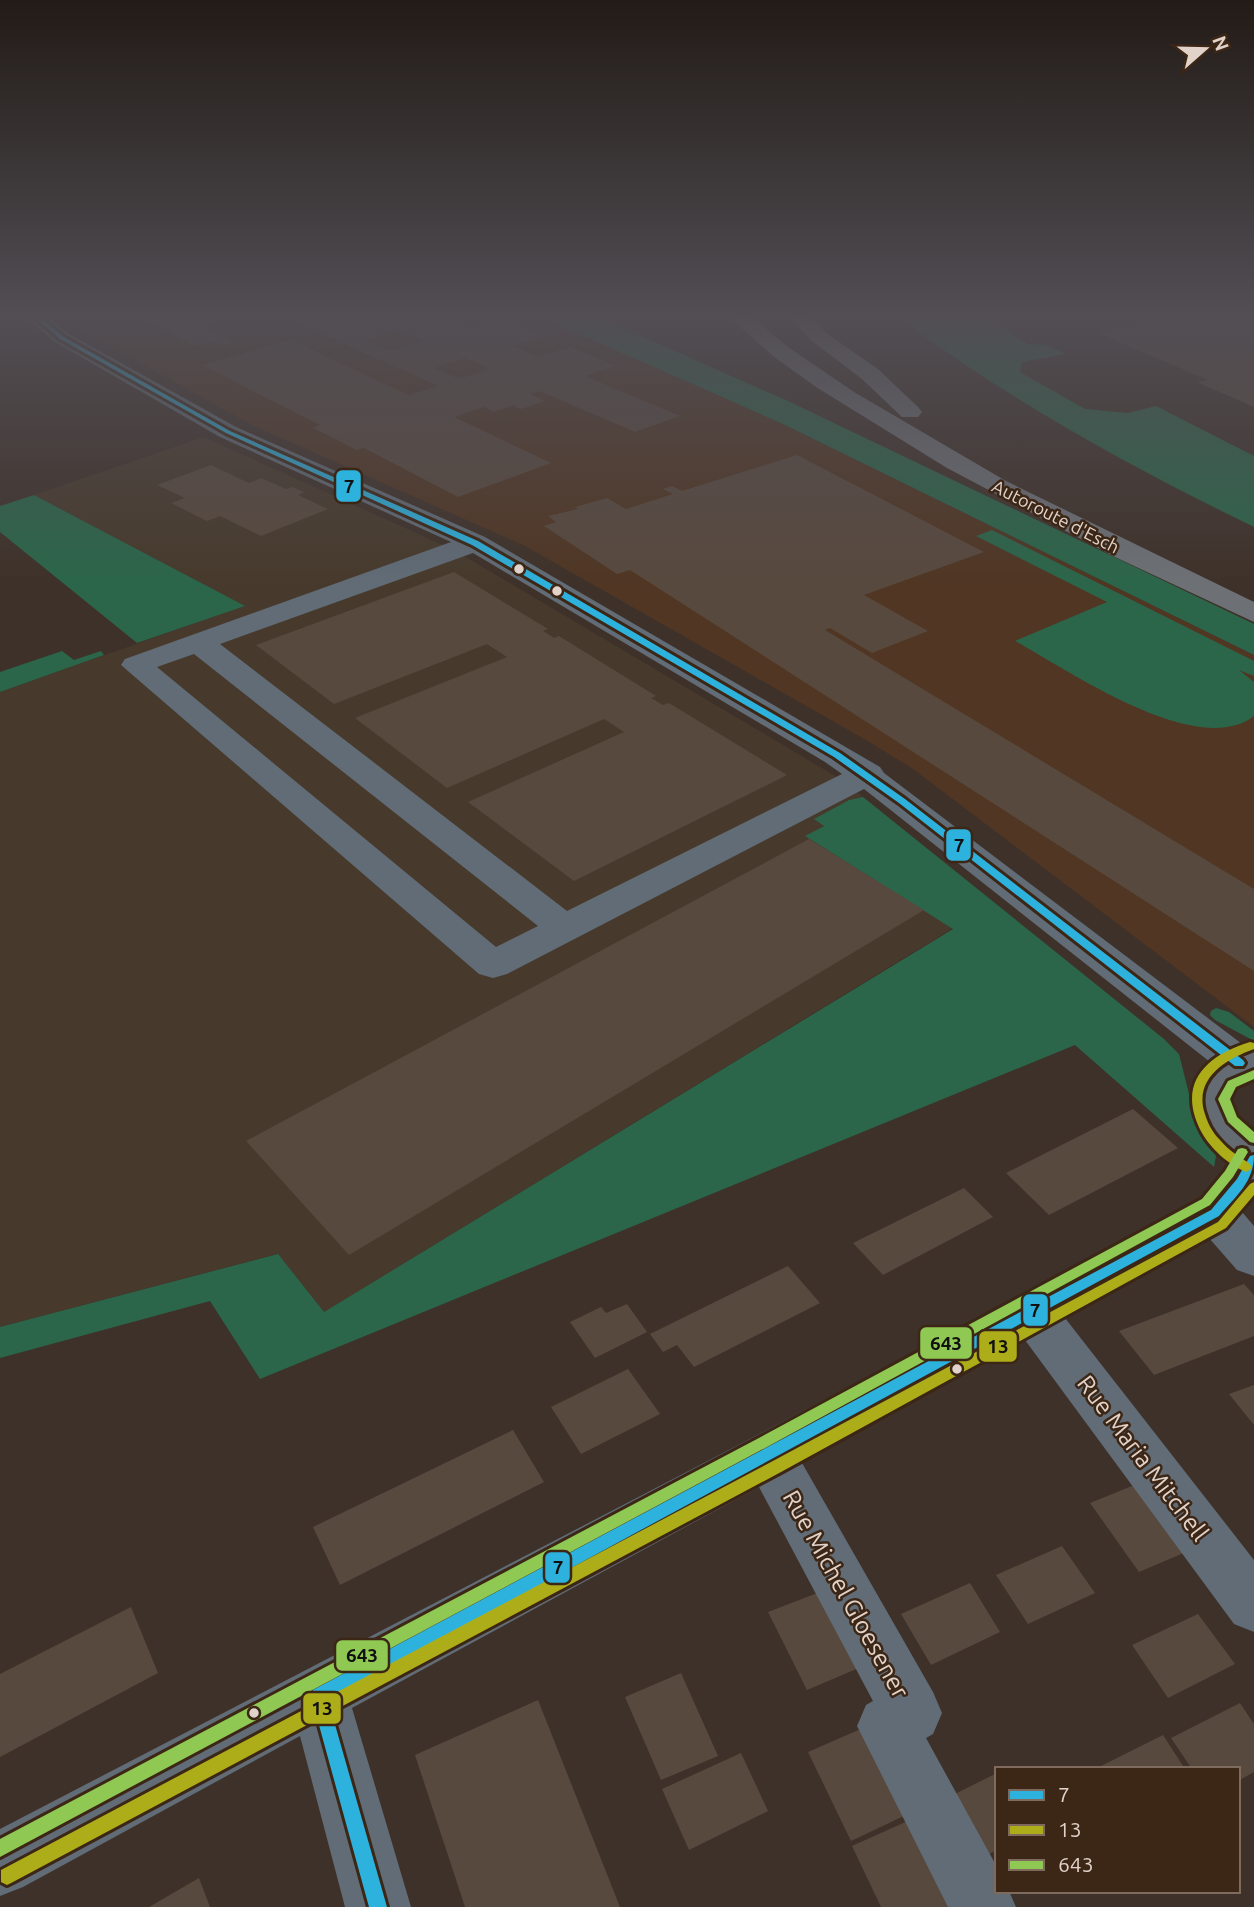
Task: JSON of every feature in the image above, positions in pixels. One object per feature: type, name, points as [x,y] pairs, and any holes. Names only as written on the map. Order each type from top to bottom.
[{"type":"highway","name":"Autoroute d'Esch","points":[[860,407],[1010,494],[1254,613]]},
{"type":"highway","points":[[902,407],[910,412]]},
{"type":"highway","points":[[905,407],[910,412]]},
{"type":"highway","name":"Autoroute d'Esch","points":[[910,412],[1071,501],[1254,589]]},
{"type":"main road","points":[[1246,1062],[1221,1073],[1211,1087],[1210,1104],[1217,1123],[1254,1157]]},
{"type":"street","points":[[184,407],[228,432],[475,543],[868,774],[1246,1062]]},
{"type":"street","points":[[475,543],[136,665],[493,965],[868,774]]},
{"type":"street","points":[[198,642],[564,928]]},
{"type":"street","points":[[0,1864],[769,1455],[1215,1213],[1241,1182],[1254,1157]]},
{"type":"street","points":[[1215,1213],[1254,1257]]},
{"type":"street","name":"Rue Maria Mitchell","points":[[1032,1312],[1254,1605]]},
{"type":"street","name":"Rue Michel Gloesener","points":[[769,1455],[912,1713],[887,1726],[983,1907]]},
{"type":"street","points":[[319,1696],[378,1907]]},
{"type":"shaded area","points":[[219,407],[744,407],[1254,655],[1254,1027],[913,769],[866,740],[525,546],[252,425]]},
{"type":"shaded area","points":[[201,438],[454,550],[847,783],[863,797],[849,800],[815,819],[825,825],[806,836],[953,928],[324,1312],[277,1254],[0,1327],[0,692],[244,606],[34,495]]},
{"type":"green space","points":[[744,407],[801,407],[1254,624],[1254,655]]},
{"type":"green space","points":[[1032,407],[1081,407],[1128,413],[1158,407],[1254,456],[1254,527],[1162,481]]},
{"type":"green space","points":[[34,495],[245,606],[137,643],[0,532],[0,506]]},
{"type":"green space","points":[[992,530],[1254,661],[1254,676],[1239,670],[1254,682],[1254,716],[1230,727],[1200,727],[1167,719],[1099,689],[1015,641],[1107,602],[976,536]]},
{"type":"green space","points":[[62,651],[74,660],[101,651],[104,655],[0,692],[0,672]]},
{"type":"green space","points":[[863,797],[1164,1039],[1179,1054],[1191,1102],[1216,1156],[1214,1167],[1075,1045],[260,1379],[210,1301],[0,1358],[0,1327],[278,1254],[324,1312],[953,929],[805,836],[824,826],[814,819],[849,800]]},
{"type":"green space","points":[[1216,1008],[1229,1012],[1254,1031],[1254,1041],[1215,1020],[1210,1015]]},
{"type":"building","points":[[285,407],[508,407],[494,412],[484,407],[454,417],[551,463],[458,497],[364,448],[357,450],[313,428],[320,425]]},
{"type":"building","points":[[577,407],[659,407],[680,416],[635,432]]},
{"type":"building","points":[[797,455],[984,552],[864,595],[928,631],[872,653],[830,628],[825,630],[1254,889],[1254,971],[630,570],[617,574],[544,526],[556,522],[548,516],[607,498],[626,509],[673,494],[663,489],[672,486],[682,491]]},
{"type":"building","points":[[211,465],[249,483],[261,478],[286,489],[292,487],[304,492],[298,495],[328,509],[261,536],[220,516],[207,521],[171,503],[185,498],[157,485]]},
{"type":"building","points":[[454,572],[548,629],[543,631],[554,638],[559,636],[656,696],[651,698],[663,705],[669,703],[787,775],[574,881],[468,802],[624,732],[604,719],[447,788],[355,718],[507,657],[487,644],[334,704],[256,645]]},
{"type":"building","points":[[809,839],[924,910],[349,1255],[246,1141]]},
{"type":"building","points":[[1133,1109],[1178,1148],[1049,1215],[1006,1173]]},
{"type":"building","points":[[964,1188],[993,1217],[883,1275],[853,1243]]},
{"type":"building","points":[[788,1266],[820,1303],[694,1367],[677,1345],[663,1352],[650,1334]]},
{"type":"building","points":[[1244,1284],[1254,1295],[1254,1336],[1154,1375],[1119,1331]]},
{"type":"building","points":[[627,1304],[647,1332],[595,1358],[570,1322],[601,1307],[606,1313]]},
{"type":"building","points":[[628,1369],[660,1414],[581,1454],[551,1407]]},
{"type":"building","points":[[1254,1385],[1254,1425],[1229,1394]]},
{"type":"building","points":[[513,1430],[544,1482],[340,1585],[313,1527]]},
{"type":"building","points":[[1137,1484],[1186,1552],[1139,1572],[1090,1503]]},
{"type":"building","points":[[1062,1546],[1095,1593],[1028,1624],[996,1575]]},
{"type":"building","points":[[970,1583],[1000,1632],[931,1665],[901,1614]]},
{"type":"building","points":[[820,1592],[861,1667],[807,1690],[768,1612]]},
{"type":"building","points":[[131,1607],[158,1673],[0,1757],[0,1674]]},
{"type":"building","points":[[1198,1614],[1235,1664],[1168,1698],[1132,1645]]},
{"type":"building","points":[[681,1673],[718,1756],[661,1780],[625,1697]]},
{"type":"building","points":[[538,1700],[620,1907],[465,1907],[415,1755]]},
{"type":"building","points":[[1240,1703],[1254,1724],[1254,1772],[1240,1780],[1240,1767],[1191,1767],[1171,1738]]},
{"type":"building","points":[[863,1728],[908,1814],[851,1841],[808,1752]]},
{"type":"building","points":[[1163,1735],[1184,1767],[1099,1767]]},
{"type":"building","points":[[741,1753],[768,1811],[689,1850],[662,1789]]},
{"type":"building","points":[[995,1774],[995,1851],[980,1859],[945,1799]]},
{"type":"building","points":[[910,1820],[954,1907],[881,1907],[852,1846]]},
{"type":"building","points":[[199,1878],[210,1907],[149,1907]]},
{"type":"transit line","name":"7","points":[[184,407],[228,432],[475,543],[837,755],[902,801],[1239,1063]]},
{"type":"transit line","name":"13","points":[[1246,1167],[1226,1153],[1209,1135],[1200,1119],[1197,1091],[1210,1068],[1221,1059],[1250,1046]]},
{"type":"transit line","name":"643","points":[[1254,1074],[1232,1084],[1224,1099],[1232,1119],[1254,1139]]},
{"type":"transit line","name":"643","points":[[0,1848],[762,1443],[1206,1202],[1229,1174],[1242,1152]]},
{"type":"transit line","name":"7","points":[[319,1696],[1215,1213],[1241,1182],[1254,1159]]},
{"type":"transit line","name":"13","points":[[7,1876],[776,1467],[1222,1225],[1254,1187]]},
{"type":"transit line","name":"7","points":[[319,1696],[378,1907]]}]
